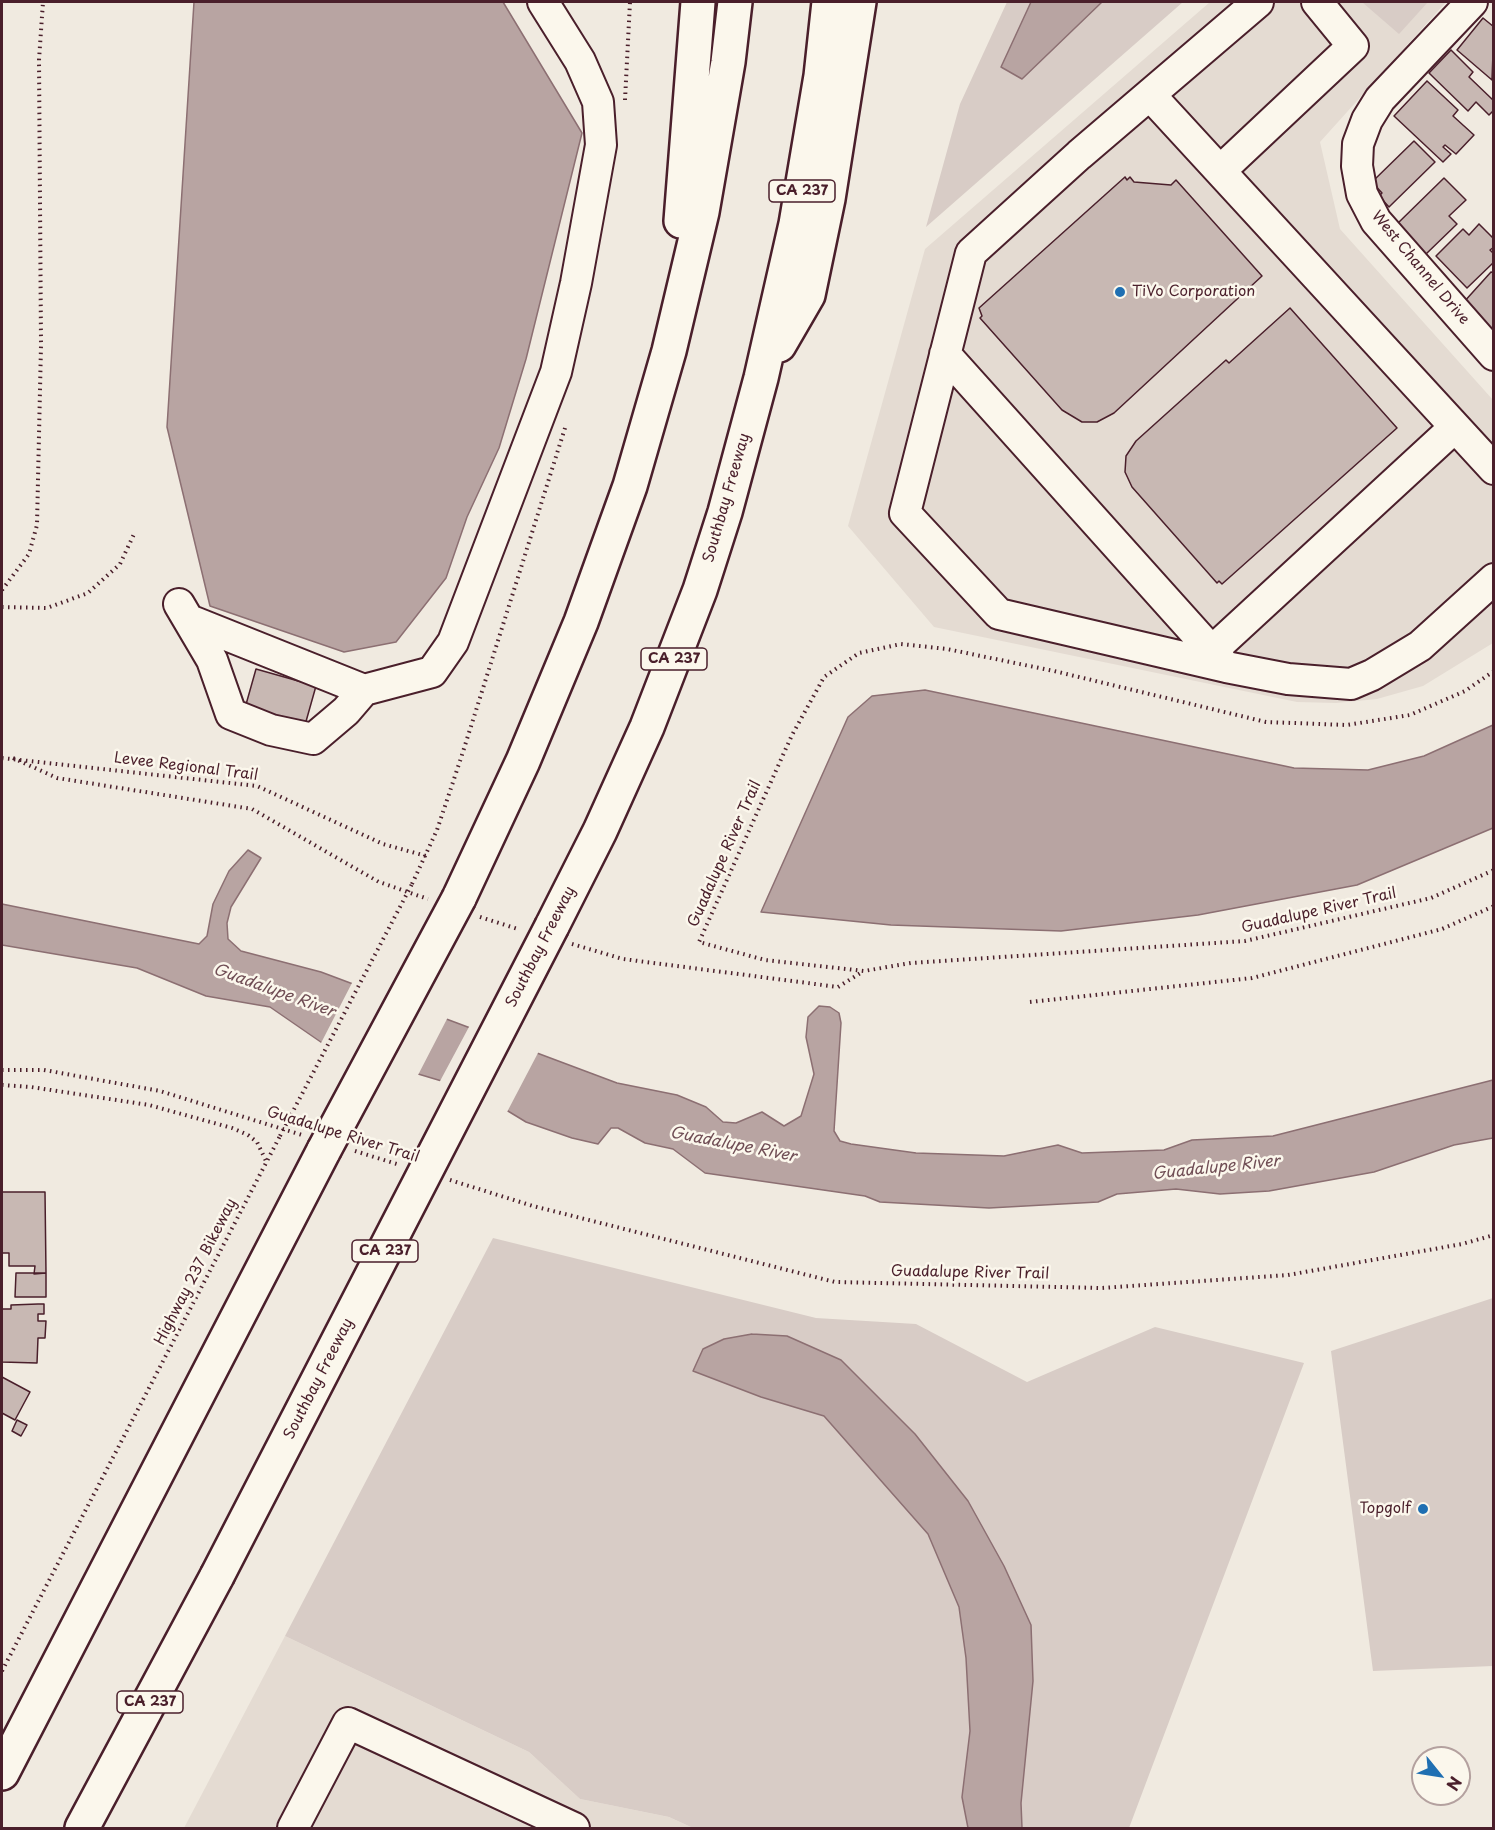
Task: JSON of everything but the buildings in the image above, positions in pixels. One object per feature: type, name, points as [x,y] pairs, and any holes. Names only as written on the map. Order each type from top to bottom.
[{"type":"highway","points":[[669,351],[698,2]]},
{"type":"highway","points":[[2,1773],[459,898],[523,761],[581,622],[630,486],[669,351],[702,212],[728,62],[735,2]]},
{"type":"highway","name":"Southbay Freeway","points":[[82,1828],[217,1575],[552,926],[625,777],[677,651],[725,512],[761,378],[796,224],[821,76],[829,2]]},
{"type":"highway","points":[[761,378],[807,295],[828,199],[859,2]]},
{"type":"street","points":[[364,690],[184,612],[212,660],[231,714],[271,730],[314,739],[346,711],[364,690],[432,672],[453,642],[556,372],[576,283],[601,145],[598,102],[580,61],[543,2]]},
{"type":"street","points":[[1258,2],[1079,155],[971,253],[905,513],[999,614],[1219,659],[1288,679],[1351,684],[1372,675],[1420,646],[1494,579]]},
{"type":"street","points":[[1220,171],[1353,46],[1317,2]]},
{"type":"street","name":"West Channel Drive","points":[[1472,2],[1380,99],[1367,120],[1358,144],[1357,166],[1362,194],[1376,221],[1494,355]]},
{"type":"street","points":[[1150,95],[1494,469]]},
{"type":"street","points":[[945,354],[1219,659]]},
{"type":"street","points":[[1219,659],[1455,427]]},
{"type":"street","points":[[293,1828],[348,1723],[574,1828]]},
{"type":"path","points":[[2,590],[29,554],[37,525],[41,345],[39,60],[43,2]]},
{"type":"path","points":[[2,607],[47,608],[88,593],[120,564],[135,532]]},
{"type":"path","name":"Guadalupe River Trail","points":[[1494,671],[1465,691],[1410,715],[1347,725],[1266,722],[1053,671],[947,650],[901,644],[859,653],[824,677],[797,725],[699,942],[765,960],[864,971],[911,963],[1245,941],[1431,898],[1494,870]]},
{"type":"path","name":"Levee Regional Trail","points":[[2,758],[256,786],[382,844],[426,856]]},
{"type":"path","name":"Highway 237 Bikeway","points":[[2,1671],[412,884]]},
{"type":"path","points":[[1030,1002],[1252,978],[1442,929],[1494,906]]},
{"type":"path","name":"Guadalupe River Trail","points":[[2,1070],[45,1070],[160,1091],[328,1145],[409,1167]]},
{"type":"path","name":"Guadalupe River Trail","points":[[2,1085],[31,1087],[148,1105],[232,1128],[257,1142],[267,1161]]},
{"type":"path","name":"Guadalupe River Trail","points":[[442,1178],[533,1206],[836,1282],[1102,1288],[1277,1276],[1462,1245],[1494,1235]]},
{"type":"shaded area","points":[[1007,2],[1183,2],[926,227],[960,104]]},
{"type":"shaded area","points":[[1210,2],[1446,2],[1320,142],[1340,229],[1493,400],[1493,643],[1423,686],[1377,699],[1336,703],[1297,702],[934,627],[848,526],[925,249]]},
{"type":"shaded area","points":[[1362,2],[1428,2],[1399,34]]},
{"type":"shaded area","points":[[493,1238],[816,1318],[916,1324],[1027,1382],[1155,1327],[1304,1363],[1129,1828],[693,1828],[669,1817],[580,1799],[529,1752],[285,1636]]},
{"type":"shaded area","name":"Topgolf","points":[[1493,1298],[1493,1666],[1373,1671],[1331,1351]]},
{"type":"shaded area","points":[[285,1636],[529,1752],[580,1799],[669,1817],[693,1828],[184,1828]]},
{"type":"water","points":[[194,2],[503,2],[582,133],[526,359],[499,448],[467,517],[446,578],[396,642],[344,652],[210,606],[167,427]]},
{"type":"water","points":[[1031,2],[1102,2],[1022,79],[1001,67]]},
{"type":"water","points":[[925,690],[1294,768],[1368,770],[1424,756],[1493,725],[1493,828],[1357,885],[1198,915],[1061,931],[891,925],[761,912],[848,717],[872,696]]},
{"type":"water","name":"Guadalupe River","points":[[248,850],[261,858],[231,907],[227,923],[228,939],[241,951],[321,972],[617,1083],[677,1095],[706,1107],[723,1122],[736,1123],[762,1112],[784,1126],[801,1116],[814,1074],[806,1037],[808,1017],[819,1006],[830,1007],[839,1013],[841,1023],[834,1131],[840,1141],[851,1144],[916,1153],[1004,1156],[1058,1145],[1082,1153],[1164,1150],[1192,1140],[1273,1136],[1493,1080],[1493,1138],[1454,1145],[1374,1172],[1269,1191],[1220,1194],[1176,1189],[1117,1194],[1098,1202],[989,1208],[880,1202],[865,1196],[705,1173],[673,1149],[645,1143],[618,1128],[611,1128],[598,1144],[572,1138],[526,1122],[475,1091],[328,1047],[270,1007],[206,996],[137,968],[2,945],[2,904],[199,944],[207,936],[213,904],[229,871]]},
{"type":"water","points":[[752,1334],[787,1336],[841,1360],[915,1434],[968,1501],[1004,1566],[1031,1625],[1033,1681],[1021,1803],[1022,1828],[968,1828],[962,1797],[970,1731],[966,1658],[959,1607],[928,1534],[824,1416],[761,1397],[693,1371],[703,1349],[724,1339]]},
{"type":"pier","points":[[353,981],[448,1017],[417,1077],[320,1045]]},
{"type":"pier","points":[[470,1025],[539,1051],[506,1114],[474,1094],[439,1083]]},
{"type":"place","name":"TiVo Corporation","points":[[1120,292]]},
{"type":"place","name":"Topgolf","points":[[1423,1509]]}]
